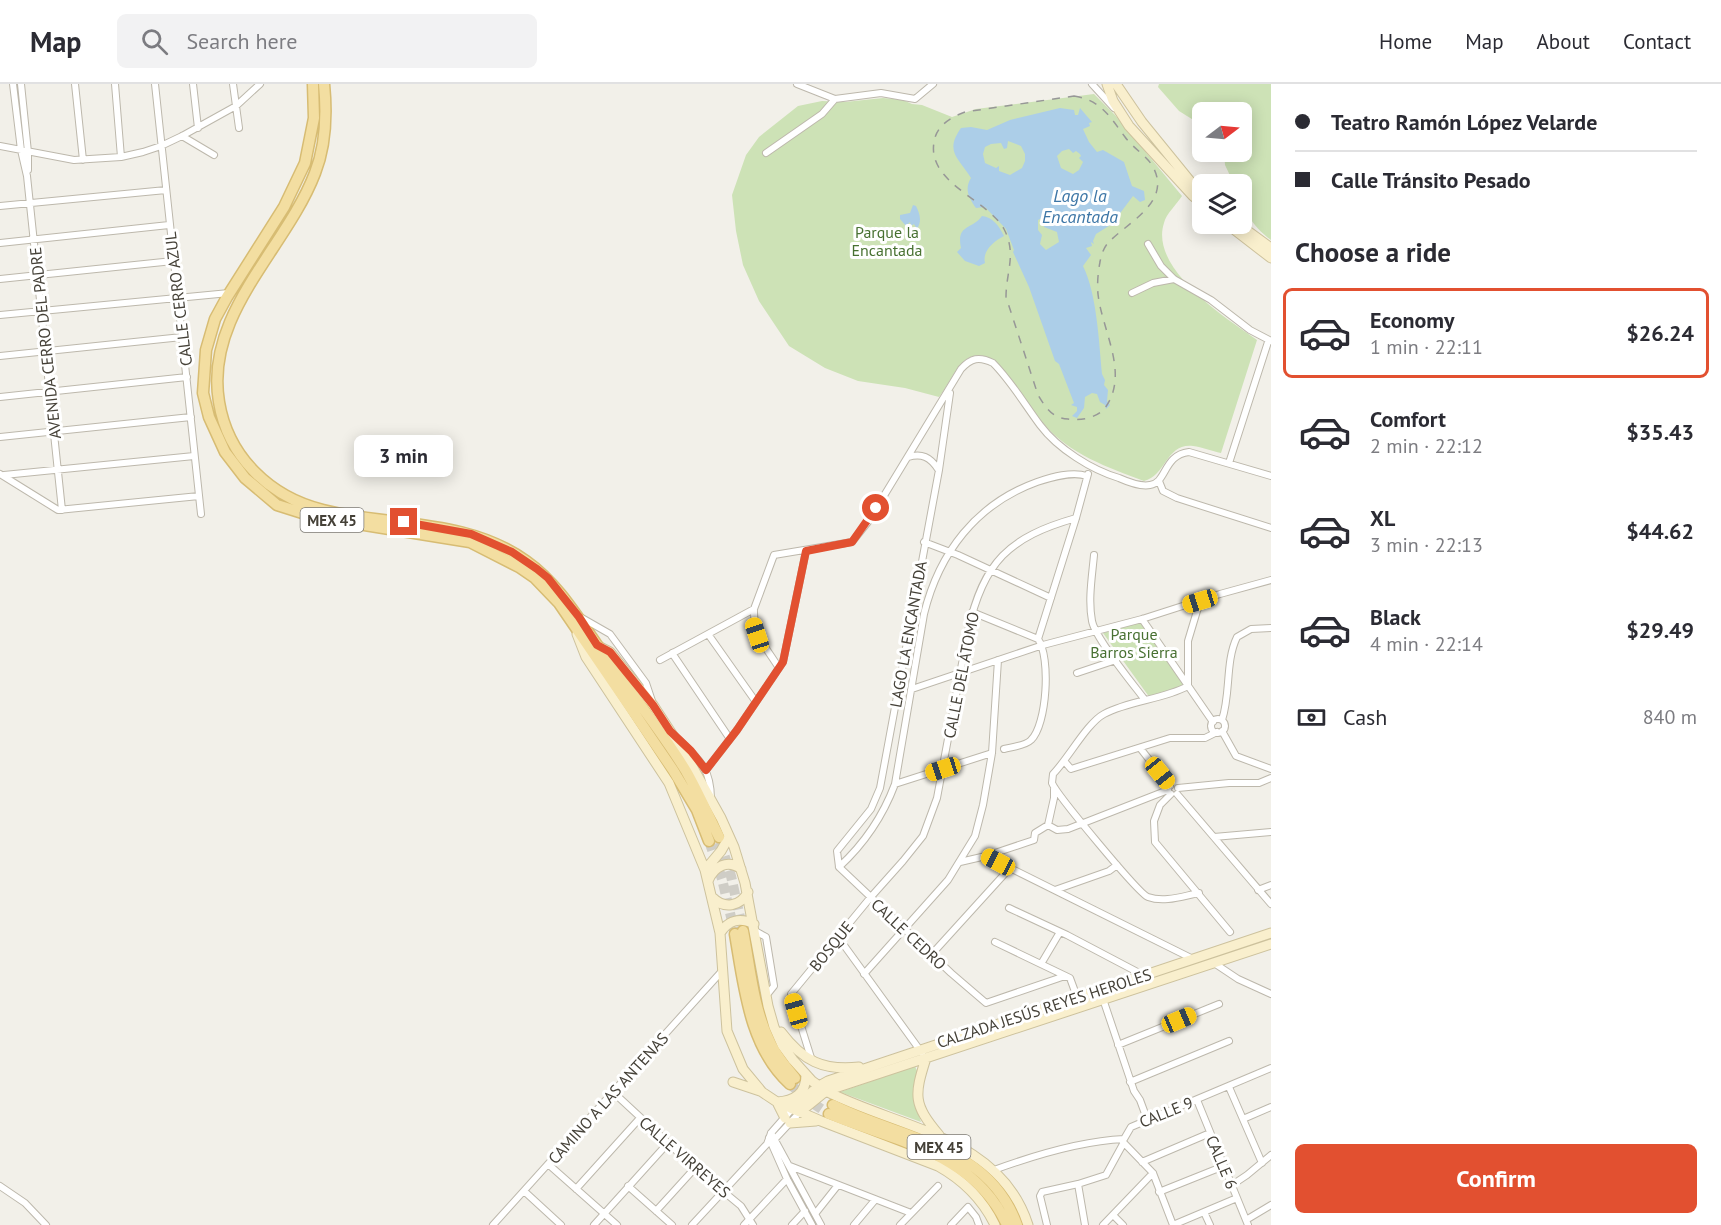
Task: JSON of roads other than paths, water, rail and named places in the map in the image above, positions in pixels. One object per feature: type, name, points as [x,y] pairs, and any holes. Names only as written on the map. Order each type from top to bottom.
[{"type":"main road","name":"MEX 45","points":[[313,84],[312,133],[302,170],[284,207],[215,320],[206,350],[203,393],[209,417],[225,452],[245,478],[277,505],[315,517],[470,542],[519,567],[535,578],[577,621],[643,707],[686,771],[719,838]]},
{"type":"main road","name":"MEX 45","points":[[324,84],[325,129],[316,171],[289,224],[240,303],[221,348],[216,380],[228,435],[252,471],[275,490],[293,500],[324,511],[451,529],[487,540],[512,552],[548,578],[697,810],[719,838]]},
{"type":"main road","points":[[739,933],[748,1002],[761,1045],[773,1065],[797,1079]]},
{"type":"main road","name":"MEX 45","points":[[827,1102],[957,1166],[987,1191],[1007,1225]]},
{"type":"main road","name":"MEX 45","points":[[827,1102],[849,1113],[937,1146],[965,1160],[998,1191],[1011,1209],[1017,1225]]},
{"type":"street","points":[[14,84],[21,150],[27,176]]},
{"type":"street","points":[[21,84],[28,152],[27,176]]},
{"type":"street","points":[[75,84],[83,160]]},
{"type":"street","points":[[114,84],[121,157]]},
{"type":"street","name":"CALLE CERRO AZUL","points":[[155,84],[201,514]]},
{"type":"street","points":[[192,84],[198,128]]},
{"type":"street","points":[[233,84],[239,128]]},
{"type":"street","points":[[0,146],[63,159],[121,157],[161,147],[198,128],[236,106],[260,84]]},
{"type":"street","points":[[796,84],[835,99],[881,93],[915,99],[933,84]]},
{"type":"street","points":[[1092,84],[1107,86],[1142,122],[1192,183]]},
{"type":"street","points":[[1107,86],[1118,110],[1129,126],[1192,195]]},
{"type":"street","points":[[766,153],[822,114],[835,99]]},
{"type":"street","points":[[182,136],[214,155]]},
{"type":"street","name":"AVENIDA CERRO DEL PADRE","points":[[27,176],[62,510]]},
{"type":"street","points":[[0,206],[166,190]]},
{"type":"street","points":[[0,243],[169,225]]},
{"type":"street","points":[[1240,234],[1271,258]]},
{"type":"street","points":[[1252,234],[1271,248]]},
{"type":"street","points":[[1148,244],[1166,272],[1174,279],[1211,300],[1250,330],[1270,342],[1229,463]]},
{"type":"street","points":[[0,279],[173,261]]},
{"type":"street","points":[[1132,293],[1153,283],[1174,279]]},
{"type":"street","points":[[0,315],[230,292]]},
{"type":"street","points":[[0,356],[182,337]]},
{"type":"street","points":[[779,668],[757,635],[754,623],[754,609],[774,555],[852,542],[868,522],[951,389],[961,369],[969,361],[979,358],[991,362],[1042,428],[1090,467],[1101,472],[1149,486],[1160,481],[1170,461],[1183,452],[1195,452],[1271,477]]},
{"type":"street","points":[[0,397],[187,377]]},
{"type":"street","name":"LAGO LA ENCANTADA","points":[[839,867],[837,851],[871,809],[880,788],[939,470],[951,389]]},
{"type":"street","points":[[0,436],[190,417]]},
{"type":"street","points":[[1,475],[194,456]]},
{"type":"street","points":[[908,457],[926,456],[939,470]]},
{"type":"street","points":[[1004,749],[1026,744],[1033,739],[1038,725],[1047,688],[1045,653],[1040,642],[1090,467]]},
{"type":"street","points":[[839,867],[861,844],[878,820],[895,784],[924,614],[931,588],[949,551],[981,514],[1016,491],[1057,476],[1074,474],[1087,476]]},
{"type":"street","points":[[1,475],[52,508],[62,510],[199,495]]},
{"type":"street","points":[[1160,481],[1163,491],[1177,498],[1271,528]]},
{"type":"street","name":"CALLE DEL ÁTOMO","points":[[870,898],[923,836],[937,798],[972,612],[990,570],[1012,548],[1032,533],[1076,518]]},
{"type":"street","points":[[924,542],[1052,598]]},
{"type":"street","points":[[706,770],[783,662],[806,551]]},
{"type":"street","points":[[1094,555],[1092,623],[1145,700]]},
{"type":"street","points":[[912,689],[960,674],[1040,642],[1142,619],[1271,580]]},
{"type":"street","points":[[1188,686],[1188,642],[1200,601]]},
{"type":"street","points":[[660,660],[754,609]]},
{"type":"street","points":[[972,612],[1040,642]]},
{"type":"street","points":[[1142,619],[1213,722],[1212,728],[1219,732],[1236,756],[1271,769]]},
{"type":"street","points":[[577,621],[610,634],[646,683],[653,705]]},
{"type":"street","points":[[577,621],[586,657],[669,783],[705,870],[720,933],[727,1031],[743,1069],[762,1092]]},
{"type":"street","points":[[1065,762],[1071,769],[1170,738],[1204,738],[1219,732],[1225,726],[1222,720],[1234,643],[1237,637],[1251,629],[1271,628]]},
{"type":"street","points":[[708,634],[756,702]]},
{"type":"street","points":[[597,645],[610,652],[653,705],[711,799]]},
{"type":"street","points":[[672,653],[730,739]]},
{"type":"street","points":[[864,974],[948,880],[975,836],[992,753],[998,660]]},
{"type":"street","points":[[1077,673],[1116,660]]},
{"type":"street","points":[[902,666],[915,668]]},
{"type":"street","points":[[960,862],[1034,840],[1035,833],[1048,825],[1054,798],[1053,774],[1102,714],[1188,686]]},
{"type":"street","points":[[1213,722],[1216,719],[1222,720]]},
{"type":"street","points":[[670,731],[691,751],[706,770],[712,787],[711,799],[721,851],[705,870]]},
{"type":"street","points":[[1140,748],[1271,904]]},
{"type":"street","points":[[895,784],[992,753]]},
{"type":"street","points":[[1048,825],[1057,830],[1068,829],[1173,790],[1229,783],[1259,783],[1271,778]]},
{"type":"street","points":[[1054,788],[1145,896],[1163,900],[1199,893]]},
{"type":"street","points":[[1173,790],[1160,805],[1154,821],[1155,842],[1230,932]]},
{"type":"street","points":[[1214,837],[1271,832]]},
{"type":"street","points":[[719,838],[741,870],[771,1018],[797,1079],[827,1102],[953,1175],[978,1197],[995,1225]]},
{"type":"street","points":[[986,856],[1193,959]]},
{"type":"street","points":[[708,881],[714,870],[725,865],[736,866],[741,870]]},
{"type":"street","points":[[1055,890],[1109,871],[1117,865]]},
{"type":"street","name":"CALLE CEDRO","points":[[839,867],[931,955],[986,1003],[1065,976]]},
{"type":"street","points":[[931,955],[1010,868]]},
{"type":"street","points":[[1258,890],[1271,885]]},
{"type":"street","points":[[713,898],[729,906],[741,902],[747,892]]},
{"type":"street","name":"BOSQUE","points":[[812,1062],[791,994],[870,898]]},
{"type":"street","points":[[1009,908],[1143,975]]},
{"type":"street","points":[[720,933],[731,922],[738,920],[754,927]]},
{"type":"street","points":[[1041,964],[1060,932]]},
{"type":"street","name":"CALZADA JESÚS REYES HEROLES","points":[[827,1102],[873,1065],[1271,933]]},
{"type":"street","points":[[838,937],[926,1058],[918,1086],[918,1104],[923,1116],[940,1137]]},
{"type":"street","points":[[995,942],[1070,978],[1077,997]]},
{"type":"street","name":"CALZADA JESÚS REYES HEROLES","points":[[827,1102],[926,1058],[1271,944]]},
{"type":"street","points":[[1214,963],[1238,979],[1271,994]]},
{"type":"street","name":"CAMINO A LAS ANTENAS","points":[[493,1225],[723,971]]},
{"type":"street","points":[[1101,989],[1131,1082],[1147,1119]]},
{"type":"street","points":[[1119,1045],[1219,1004]]},
{"type":"street","points":[[771,1018],[787,1041],[812,1062],[838,1069],[873,1065]]},
{"type":"street","points":[[1131,1082],[1229,1041]]},
{"type":"street","name":"CALLE 9","points":[[994,1170],[1007,1164],[1095,1142],[1123,1141],[1131,1127],[1147,1119],[1271,1068]]},
{"type":"street","points":[[777,1102],[799,1096],[806,1082],[797,1079]]},
{"type":"street","points":[[733,1082],[762,1092],[777,1102],[796,1110],[827,1102]]},
{"type":"street","points":[[1229,1087],[1262,1164]]},
{"type":"street","name":"CALLE VIRREYES","points":[[613,1092],[695,1168],[741,1206],[753,1225]]},
{"type":"street","name":"CALLE 6","points":[[1197,1100],[1247,1223]]},
{"type":"street","points":[[777,1102],[787,1120]]},
{"type":"street","points":[[787,1120],[810,1120],[827,1102]]},
{"type":"street","points":[[692,1225],[796,1110],[827,1102],[940,1137],[969,1151],[994,1170],[1020,1204],[1028,1225]]},
{"type":"street","points":[[1243,1119],[1271,1107]]},
{"type":"street","points":[[576,1189],[640,1118]]},
{"type":"street","points":[[1142,1162],[1210,1133]]},
{"type":"street","points":[[771,1139],[790,1166],[821,1225]]},
{"type":"street","points":[[771,1139],[787,1179],[812,1225]]},
{"type":"street","points":[[1047,1225],[1040,1196],[1042,1192],[1106,1175],[1123,1141],[1153,1173],[1173,1225],[1237,1198]]},
{"type":"street","points":[[594,1225],[668,1143]]},
{"type":"street","points":[[1232,1185],[1271,1155]]},
{"type":"street","points":[[548,1164],[616,1225]]},
{"type":"street","points":[[790,1166],[911,1213]]},
{"type":"street","points":[[1159,1191],[1224,1166]]},
{"type":"street","points":[[656,1211],[695,1168]]},
{"type":"street","points":[[1103,1225],[1153,1173]]},
{"type":"street","points":[[744,1225],[787,1179]]},
{"type":"street","points":[[1078,1184],[1085,1225]]},
{"type":"street","points":[[0,1185],[25,1203],[46,1225]]},
{"type":"street","points":[[815,1214],[838,1185]]},
{"type":"street","points":[[628,1186],[672,1225]]},
{"type":"street","points":[[900,1225],[938,1186]]},
{"type":"street","points":[[524,1191],[561,1225]]},
{"type":"street","points":[[854,1225],[875,1200]]},
{"type":"street","points":[[1247,1223],[1271,1205]]},
{"type":"street","points":[[951,1225],[968,1208],[976,1217],[978,1225]]},
{"type":"street","points":[[792,1225],[805,1211]]},
{"type":"street","points":[[1204,1212],[1210,1225]]},
{"type":"street","points":[[1113,1215],[1123,1225]]},
{"type":"street","points":[[499,1219],[506,1225]]},
{"type":"water","name":"Lago la Encantada","points":[[1060,108],[1074,110],[1075,115],[1078,115],[1080,108],[1092,122],[1089,123],[1090,126],[1083,129],[1089,142],[1097,152],[1103,150],[1124,162],[1132,186],[1144,191],[1145,200],[1140,202],[1133,196],[1112,224],[1096,234],[1094,244],[1091,242],[1092,246],[1086,248],[1091,255],[1083,266],[1094,304],[1102,374],[1105,380],[1104,385],[1108,390],[1107,401],[1110,405],[1106,409],[1097,394],[1092,393],[1085,397],[1084,408],[1077,418],[1072,416],[1077,411],[1077,407],[1071,405],[1074,403],[1059,364],[1055,361],[1006,229],[985,207],[976,208],[973,204],[968,190],[971,178],[955,154],[954,143],[961,128],[987,130],[1010,120]],"holes":[[[1008,141],[1021,146],[1025,154],[1022,168],[1010,175],[999,171],[999,166],[996,168],[985,163],[983,154],[985,147],[991,144],[1001,143],[1004,149],[1007,148]],[[1069,149],[1073,153],[1076,151],[1080,154],[1079,158],[1083,162],[1079,170],[1073,174],[1061,168],[1057,156]],[[1044,217],[1052,223],[1044,227],[1057,232],[1059,242],[1046,250],[1040,244],[1042,235],[1038,230],[1038,220]]]},
{"type":"water","points":[[913,205],[916,206],[920,217],[917,229],[914,224],[911,226],[910,222],[906,226],[900,219],[900,215],[910,213]]},
{"type":"water","name":"Lago la Encantada","points":[[982,216],[995,223],[1004,236],[990,247],[985,254],[985,263],[979,266],[965,261],[957,252],[961,248],[960,240],[963,231]]},
{"type":"tunnel","points":[[709,841],[722,879],[735,934]]},
{"type":"tunnel","points":[[720,842],[731,876],[743,931]]},
{"type":"tunnel","points":[[790,1084],[829,1114]]},
{"type":"railway","points":[[1074,96],[1091,101],[1104,110],[1128,141],[1151,163],[1157,179],[1157,191],[1152,201],[1136,219],[1107,244],[1102,254],[1098,274],[1098,294],[1115,367],[1115,381],[1112,395],[1105,408],[1093,416],[1078,420],[1058,417],[1047,408],[1038,395],[1006,297],[1010,247],[1004,229],[996,218],[949,180],[940,169],[934,156],[934,142],[938,131],[945,123],[965,112],[1074,96]]},
{"type":"park label","name":"Parque la Encantada","points":[[887,241]]},
{"type":"park label","name":"Parque Barros Sierra","points":[[1134,643]]}]
